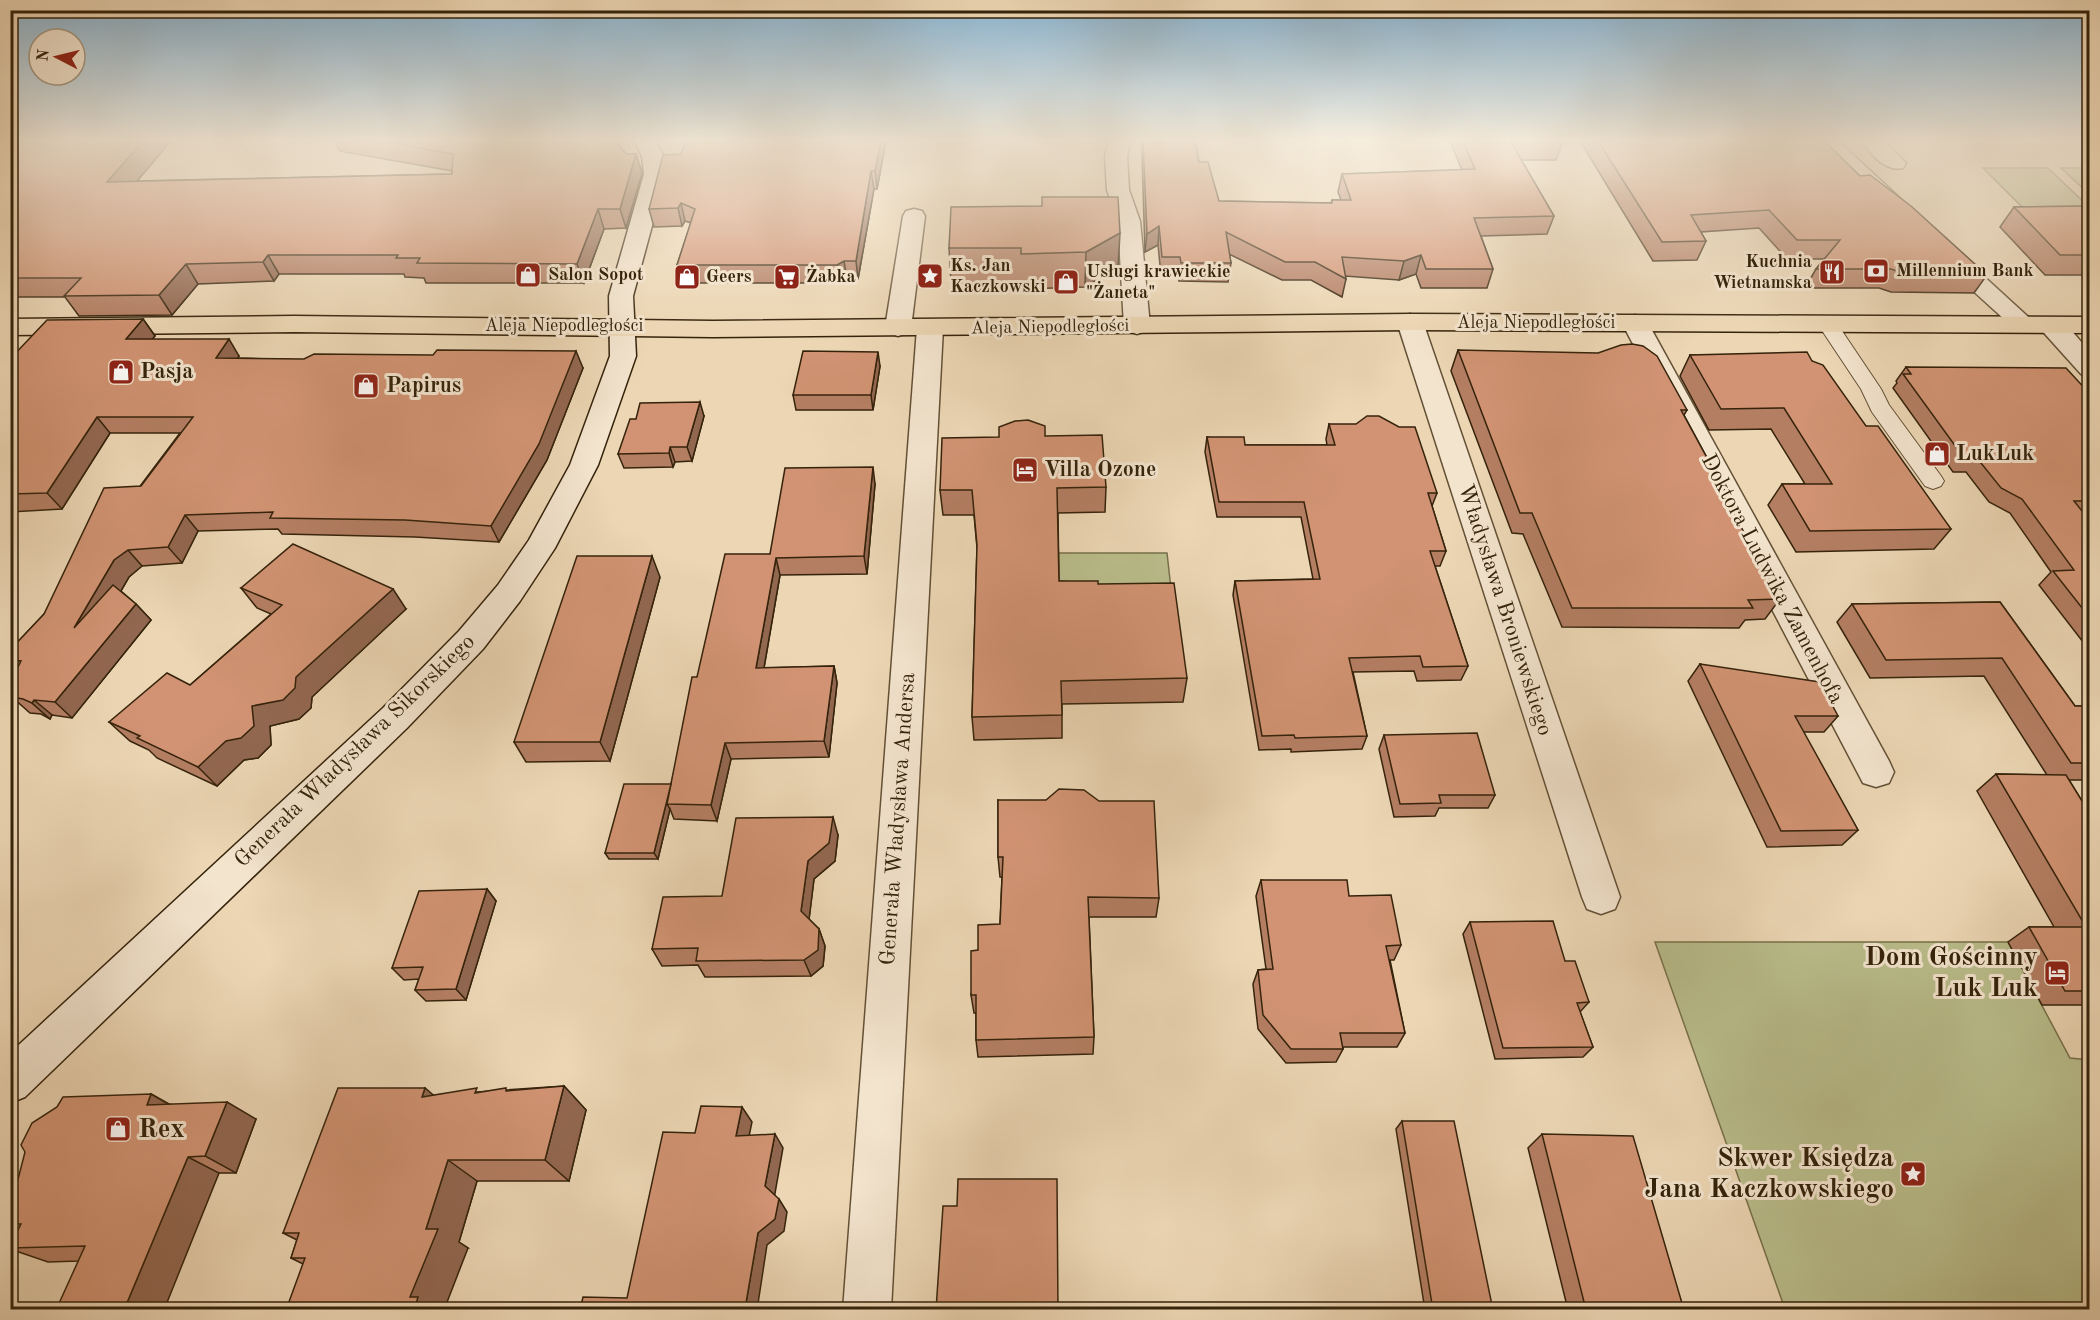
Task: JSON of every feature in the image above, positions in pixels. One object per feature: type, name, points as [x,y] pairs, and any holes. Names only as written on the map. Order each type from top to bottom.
[{"type":"main road","name":"Aleja Niepodległości","points":[[10,327],[284,324],[914,328],[1410,322],[2090,325]]},
{"type":"street","name":"Generała Władysława Sikorskiego","points":[[10,1082],[395,718],[471,640],[509,593],[546,538],[584,465],[623,356],[621,296],[647,203]]},
{"type":"street","points":[[1122,203],[1129,221],[1137,326]]},
{"type":"street","points":[[1891,203],[1921,230],[2090,368]]},
{"type":"street","name":"Generała Władysława Andersa","points":[[867,1310],[914,328],[914,216]]},
{"type":"street","name":"Władysława Broniewskiego","points":[[1410,322],[1601,897]]},
{"type":"street","name":"Doktora Ludwika Zamenhofa","points":[[1635,323],[1876,772]]},
{"type":"lane","points":[[1827,323],[1871,389],[1879,407],[1933,481]]},
{"type":"green space","points":[[2018,203],[2084,203],[2089,207],[2033,218]]},
{"type":"green space","points":[[1057,553],[1167,553],[1173,607],[1059,609]]},
{"type":"green space","name":"Skwer Księdza Jana Kaczkowskiego","points":[[1655,942],[2008,942],[2070,1058],[2089,1060],[2089,1309],[1785,1309]]},
{"type":"building","points":[[10,203],[622,203],[620,209],[598,209],[577,264],[417,263],[420,258],[396,258],[398,255],[268,255],[263,262],[186,264],[159,295],[64,296],[81,278],[10,278]]},
{"type":"building","points":[[651,203],[866,203],[856,261],[844,261],[837,265],[677,265],[695,209],[681,203],[678,208],[649,209]]},
{"type":"building","points":[[1042,203],[1118,203],[1120,233],[1086,252],[1021,254],[1021,248],[949,248],[951,207],[1042,206]]},
{"type":"building","points":[[1146,203],[1546,203],[1554,216],[1474,218],[1493,269],[1426,269],[1421,255],[1404,261],[1342,257],[1346,279],[1315,262],[1285,262],[1226,232],[1231,263],[1181,263],[1180,257],[1162,257],[1159,226],[1147,234]]},
{"type":"building","points":[[1637,203],[1907,203],[1987,275],[1903,273],[1891,269],[1816,269],[1840,240],[1797,240],[1769,210],[1691,215],[1706,241],[1662,242]]},
{"type":"building","points":[[2090,206],[2090,255],[2060,255],[2014,207]]},
{"type":"building","points":[[143,319],[126,339],[229,339],[216,358],[304,359],[314,354],[433,355],[437,350],[576,351],[539,444],[491,526],[405,520],[270,518],[273,512],[185,515],[168,547],[128,550],[114,560],[74,628],[113,585],[136,604],[55,702],[34,700],[32,703],[12,697],[15,694],[10,692],[10,683],[21,661],[10,660],[10,650],[44,614],[104,488],[141,486],[193,417],[97,417],[47,493],[10,494],[10,359],[47,320]]},
{"type":"building","points":[[1621,345],[1643,346],[1657,356],[1687,410],[1681,410],[1725,491],[1722,492],[1780,599],[1748,600],[1753,608],[1572,608],[1532,513],[1520,513],[1458,350],[1598,353]]},
{"type":"building","points":[[803,351],[878,352],[871,395],[793,395]]},
{"type":"building","points":[[1807,352],[1812,361],[1823,365],[1866,426],[1878,426],[1951,529],[1810,531],[1782,484],[1832,484],[1784,408],[1721,409],[1690,355]]},
{"type":"building","points":[[1906,367],[2066,368],[2090,394],[2090,501],[2074,501],[2090,521],[2090,618],[2053,571],[2074,570],[2022,499],[2001,488],[1977,458],[1964,458],[1903,374],[1911,374]]},
{"type":"building","points":[[700,402],[687,447],[670,447],[669,453],[618,454],[630,419],[636,419],[640,403]]},
{"type":"building","points":[[1367,416],[1379,416],[1399,427],[1415,427],[1437,493],[1428,493],[1446,551],[1430,551],[1468,666],[1423,667],[1420,656],[1349,658],[1367,736],[1295,738],[1294,735],[1262,736],[1235,581],[1320,579],[1304,502],[1219,502],[1207,437],[1244,437],[1245,445],[1335,445],[1329,424],[1356,424]]},
{"type":"building","points":[[1028,420],[1045,426],[1045,436],[1102,435],[1106,487],[1057,488],[1059,581],[1098,581],[1098,584],[1174,583],[1187,678],[1061,681],[1062,715],[972,717],[977,545],[972,490],[940,490],[942,438],[999,437],[999,427],[1015,421]]},
{"type":"building","points":[[873,467],[864,556],[776,558],[756,668],[834,666],[824,741],[725,743],[711,805],[667,804],[692,677],[697,677],[725,554],[770,554],[785,468]]},
{"type":"building","points":[[293,544],[393,589],[296,677],[295,688],[283,700],[252,706],[254,726],[241,738],[226,741],[198,767],[109,722],[167,673],[190,685],[282,605],[241,588]]},
{"type":"building","points":[[577,556],[652,556],[600,742],[514,742]]},
{"type":"building","points":[[2000,602],[2075,706],[2090,706],[2090,763],[2071,763],[2002,658],[1886,660],[1852,604]]},
{"type":"building","points":[[1700,664],[1820,682],[1838,716],[1795,716],[1858,830],[1781,831]]},
{"type":"building","points":[[1477,733],[1495,795],[1439,795],[1441,803],[1400,804],[1384,735]]},
{"type":"building","points":[[1996,774],[2066,775],[2090,814],[2090,991],[2065,991],[2029,927],[2086,927]]},
{"type":"building","points":[[624,784],[671,784],[654,853],[605,853]]},
{"type":"building","points":[[1059,789],[1084,790],[1099,801],[1154,801],[1159,898],[1088,897],[1094,1037],[976,1040],[976,995],[971,995],[971,951],[978,950],[978,925],[1000,924],[1003,857],[998,857],[998,800],[1046,800]]},
{"type":"building","points":[[833,817],[829,843],[808,861],[801,911],[819,929],[818,950],[804,960],[696,961],[698,948],[652,949],[663,897],[722,896],[736,818]]},
{"type":"building","points":[[1261,880],[1347,880],[1349,896],[1391,895],[1401,945],[1386,946],[1405,1033],[1340,1033],[1343,1049],[1291,1049],[1263,1015],[1258,970],[1273,969]]},
{"type":"building","points":[[487,889],[456,989],[415,990],[423,967],[392,968],[419,891]]},
{"type":"building","points":[[1553,921],[1565,961],[1575,961],[1589,1002],[1577,1003],[1593,1047],[1503,1048],[1470,922]]},
{"type":"building","points":[[564,1086],[545,1160],[448,1160],[426,1229],[438,1229],[410,1297],[418,1297],[414,1310],[286,1310],[305,1258],[291,1258],[299,1233],[283,1233],[338,1088],[425,1088],[422,1097],[477,1088],[475,1093],[506,1088],[506,1091]]},
{"type":"building","points":[[151,1094],[147,1105],[227,1102],[205,1156],[188,1157],[124,1310],[56,1310],[85,1246],[10,1248],[21,1224],[10,1224],[10,1200],[15,1191],[25,1152],[21,1145],[32,1123],[57,1107],[63,1097]]},
{"type":"building","points":[[701,1106],[742,1107],[736,1136],[775,1134],[765,1186],[779,1199],[775,1219],[758,1233],[746,1303],[765,1303],[764,1310],[580,1310],[583,1297],[627,1298],[663,1132],[695,1133]]},
{"type":"building","points":[[1402,1121],[1454,1121],[1493,1310],[1433,1310]]},
{"type":"building","points":[[1542,1134],[1633,1136],[1684,1310],[1586,1310]]},
{"type":"building","points":[[958,1179],[1057,1179],[1058,1310],[936,1310],[943,1206],[957,1206]]},
{"type":"place","name":"Millennium Bank","points":[[1876,271]]},
{"type":"place","name":"Kuchnia Wietnamska","points":[[1832,272]]},
{"type":"place","name":"Salon Sopot","points":[[528,275]]},
{"type":"place","name":"Ks. Jan Kaczkowski","points":[[930,276]]},
{"type":"place","name":"Geers","points":[[687,277]]},
{"type":"place","name":"Żabka","points":[[787,277]]},
{"type":"place","name":"Usługi krawieckie \"Żaneta\"","points":[[1066,282]]},
{"type":"place","name":"Pasja","points":[[121,372]]},
{"type":"place","name":"Papirus","points":[[366,386]]},
{"type":"place","name":"LukLuk","points":[[1937,454]]},
{"type":"place","name":"Villa Ozone","points":[[1025,470]]},
{"type":"place","name":"Dom Gościnny Luk Luk","points":[[2057,973]]},
{"type":"place","name":"Rex","points":[[118,1129]]},
{"type":"place","name":"Skwer Księdza Jana Kaczkowskiego","points":[[1913,1174]]}]
